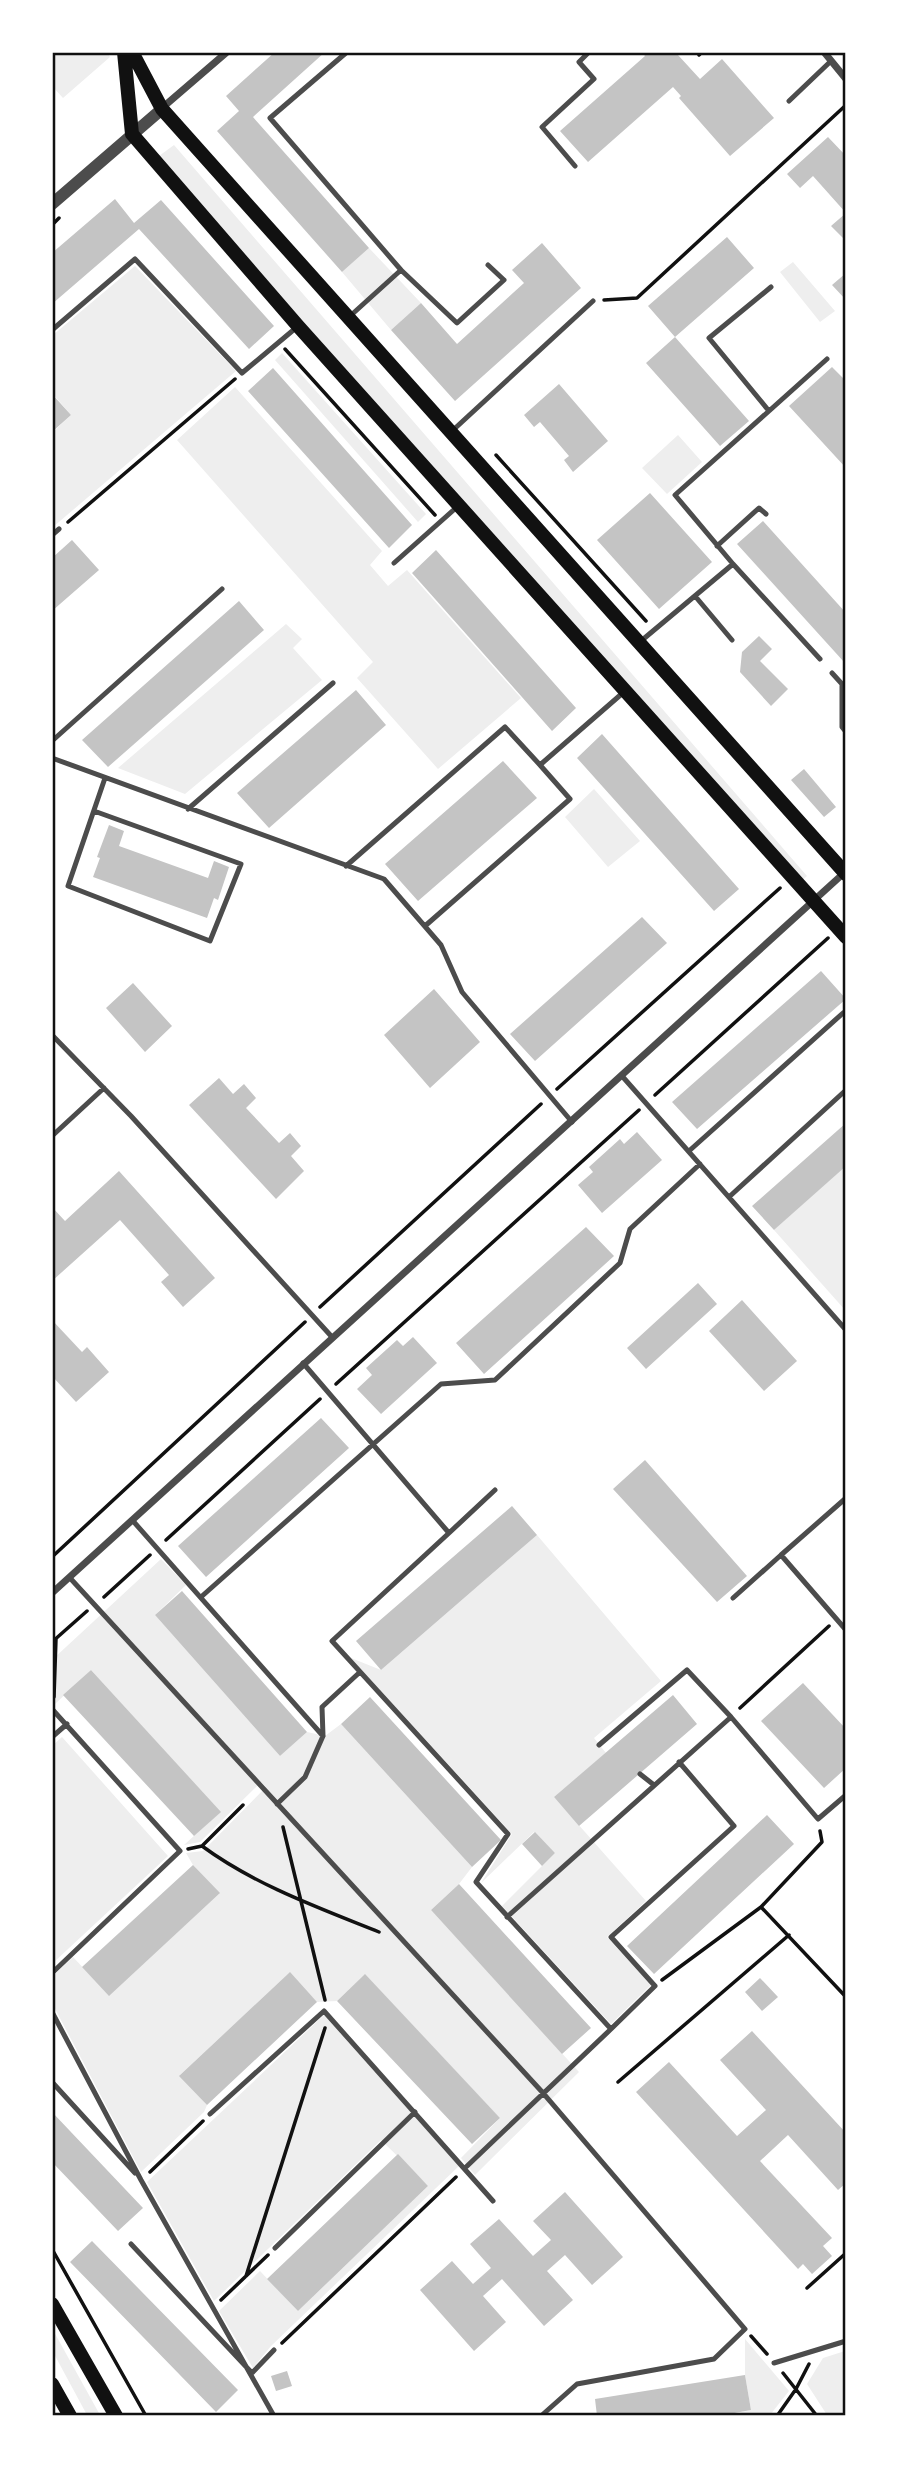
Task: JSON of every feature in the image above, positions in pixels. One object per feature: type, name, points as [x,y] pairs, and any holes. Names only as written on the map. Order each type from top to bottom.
[{"type":"main road","points":[[124,52],[132,134],[298,326],[842,933]]},
{"type":"main road","points":[[132,52],[162,109],[845,873]]},
{"type":"main road","points":[[52,2304],[116,2416]]},
{"type":"main road","points":[[52,2384],[70,2416]]},
{"type":"street","points":[[52,204],[227,52]]},
{"type":"street","points":[[824,52],[845,79]]},
{"type":"street","points":[[52,1593],[845,873]]},
{"type":"lane","points":[[347,52],[271,118],[401,270],[457,323],[504,280],[488,265]]},
{"type":"lane","points":[[575,166],[542,127],[594,79],[579,62],[589,52]]},
{"type":"lane","points":[[789,101],[831,61]]},
{"type":"lane","points":[[52,330],[135,259],[242,373],[298,326]]},
{"type":"lane","points":[[348,318],[401,270]]},
{"type":"lane","points":[[769,411],[709,338],[771,287]]},
{"type":"lane","points":[[450,433],[593,301]]},
{"type":"lane","points":[[820,659],[717,546],[675,495],[827,359]]},
{"type":"lane","points":[[394,563],[459,506]]},
{"type":"lane","points":[[717,546],[760,508],[766,514]]},
{"type":"lane","points":[[52,535],[59,529]]},
{"type":"lane","points":[[639,643],[733,564]]},
{"type":"lane","points":[[52,741],[222,589]]},
{"type":"lane","points":[[695,596],[732,640]]},
{"type":"lane","points":[[832,673],[842,684],[842,727],[845,732]]},
{"type":"lane","points":[[188,809],[334,683]]},
{"type":"lane","points":[[540,765],[625,691]]},
{"type":"lane","points":[[346,866],[505,727],[570,799],[425,926]]},
{"type":"lane","points":[[52,758],[384,879],[441,945],[462,992],[572,1122]]},
{"type":"lane","points":[[94,811],[241,864],[210,941],[68,886],[105,778]]},
{"type":"lane","points":[[689,1152],[843,1013]]},
{"type":"lane","points":[[52,1035],[332,1337]]},
{"type":"lane","points":[[622,1076],[845,1330]]},
{"type":"lane","points":[[52,1136],[104,1088]]},
{"type":"lane","points":[[729,1197],[845,1090]]},
{"type":"lane","points":[[201,1597],[441,1384],[495,1380],[620,1263],[630,1229],[700,1164]]},
{"type":"lane","points":[[303,1363],[449,1533]]},
{"type":"lane","points":[[495,1490],[332,1641],[508,1834],[476,1882],[611,2029]]},
{"type":"lane","points":[[733,1598],[845,1498]]},
{"type":"lane","points":[[133,1521],[323,1736]]},
{"type":"lane","points":[[781,1555],[845,1630]]},
{"type":"lane","points":[[69,1578],[544,2094],[745,2329],[714,2359],[577,2384],[541,2416]]},
{"type":"lane","points":[[599,1745],[687,1670],[818,1819],[845,1795]]},
{"type":"lane","points":[[277,1804],[305,1777],[323,1736],[322,1707],[360,1672]]},
{"type":"lane","points":[[52,1973],[180,1851],[53,1709]]},
{"type":"lane","points":[[507,1917],[731,1717]]},
{"type":"lane","points":[[52,1737],[67,1724]]},
{"type":"lane","points":[[465,2168],[655,1986],[611,1937],[734,1826],[679,1762]]},
{"type":"lane","points":[[640,1774],[654,1785]]},
{"type":"lane","points":[[210,2114],[324,2011],[493,2201]]},
{"type":"lane","points":[[52,2012],[141,2180],[274,2416]]},
{"type":"lane","points":[[52,2082],[141,2180]]},
{"type":"lane","points":[[275,2248],[415,2112]]},
{"type":"lane","points":[[131,2244],[252,2373]]},
{"type":"lane","points":[[774,2363],[845,2341]]},
{"type":"lane","points":[[252,2373],[274,2350]]},
{"type":"path","points":[[593,301],[637,298],[845,105]]},
{"type":"path","points":[[279,342],[441,522]]},
{"type":"path","points":[[59,529],[242,373]]},
{"type":"path","points":[[491,450],[655,630]]},
{"type":"path","points":[[52,1557],[550,1096],[792,878]]},
{"type":"path","points":[[53,1709],[54,1641],[647,1103],[842,933]]},
{"type":"path","points":[[731,1717],[836,1619]]},
{"type":"path","points":[[246,2276],[329,2017],[277,1804]]},
{"type":"path","points":[[180,1851],[202,1846],[243,1805]]},
{"type":"path","points":[[655,1986],[761,1907],[822,1842],[818,1819]]},
{"type":"path","points":[[202,1846],[227,1864],[300,1900],[405,1943]]},
{"type":"path","points":[[761,1907],[845,1997]]},
{"type":"path","points":[[618,2082],[789,1935]]},
{"type":"path","points":[[141,2180],[210,2114]]},
{"type":"path","points":[[274,2350],[465,2168]]},
{"type":"path","points":[[214,2307],[275,2248]]},
{"type":"path","points":[[52,2249],[146,2416]]},
{"type":"path","points":[[807,2288],[845,2253]]},
{"type":"path","points":[[762,2349],[817,2416]]},
{"type":"path","points":[[777,2416],[796,2389],[815,2352]]},
{"type":"shaded area","points":[[107,52],[110,57],[63,98],[53,87],[53,56],[56,53]]},
{"type":"shaded area","points":[[174,145],[807,876],[800,882],[259,273],[159,156]]},
{"type":"shaded area","points":[[369,248],[421,303],[391,330],[342,272]]},
{"type":"shaded area","points":[[793,262],[835,311],[820,322],[780,272]]},
{"type":"shaded area","points":[[135,266],[236,371],[53,527],[53,432],[71,415],[53,394],[53,335]]},
{"type":"shaded area","points":[[282,353],[426,514],[418,522],[275,360]]},
{"type":"shaded area","points":[[235,387],[382,551],[370,565],[388,586],[407,570],[521,698],[438,769],[357,678],[373,662],[177,440]]},
{"type":"shaded area","points":[[678,435],[702,462],[667,494],[642,468]]},
{"type":"shaded area","points":[[286,624],[302,639],[293,648],[322,680],[185,794],[118,768]]},
{"type":"shaded area","points":[[594,789],[640,841],[608,867],[565,817]]},
{"type":"shaded area","points":[[845,1166],[845,1310],[774,1230]]},
{"type":"shaded area","points":[[537,1535],[661,1681],[594,1738],[606,1753],[554,1797],[646,1901],[607,1937],[651,1985],[611,2024],[502,1906],[555,1853],[534,1832],[481,1883],[512,1834],[351,1658],[381,1670]]},
{"type":"shaded area","points":[[161,1559],[186,1585],[155,1615],[280,1756],[307,1732],[325,1736],[341,1724],[472,1867],[459,1884],[431,1910],[579,2072],[475,2175],[461,2158],[500,2118],[364,1975],[337,2001],[317,2002],[289,1973],[180,2075],[207,2105],[204,2112],[141,2172],[53,2005],[53,1976],[73,1957],[109,1995],[219,1894],[186,1853],[203,1851],[266,1787],[261,1782],[200,1842],[184,1845],[220,1812],[91,1670],[54,1705],[53,1703],[53,1659]]},
{"type":"shaded area","points":[[62,1737],[168,1856],[53,1963],[52,1746]]},
{"type":"shaded area","points":[[324,2015],[459,2166],[271,2346],[253,2368],[219,2311],[260,2271],[298,2311],[428,2186],[381,2140],[214,2301],[147,2182]]},
{"type":"shaded area","points":[[52,2330],[100,2415],[87,2415],[53,2352]]},
{"type":"shaded area","points":[[745,2339],[789,2391],[770,2415],[723,2416],[751,2410],[745,2375]]},
{"type":"shaded area","points":[[845,2351],[845,2413],[827,2415],[807,2384],[823,2358]]},
{"type":"building","points":[[275,52],[325,52],[253,117],[369,248],[342,272],[217,131],[239,111],[226,96]]},
{"type":"building","points":[[642,52],[681,52],[678,55],[700,79],[722,59],[774,118],[730,156],[679,98],[681,96],[673,87],[588,162],[560,131],[645,56]]},
{"type":"building","points":[[828,137],[846,156],[846,213],[813,176],[800,188],[787,174]]},
{"type":"building","points":[[115,199],[134,223],[161,200],[274,326],[249,349],[139,229],[52,304],[52,253]]},
{"type":"building","points":[[846,213],[846,241],[831,226]]},
{"type":"building","points":[[727,237],[754,268],[675,337],[648,306]]},
{"type":"building","points":[[542,243],[581,288],[455,401],[391,330],[421,303],[457,344],[524,283],[512,270]]},
{"type":"building","points":[[846,273],[846,300],[832,285]]},
{"type":"building","points":[[675,337],[749,421],[720,446],[646,363]]},
{"type":"building","points":[[832,367],[846,381],[846,468],[789,406]]},
{"type":"building","points":[[273,368],[412,525],[389,548],[248,391]]},
{"type":"building","points":[[559,384],[608,441],[573,472],[564,460],[569,456],[540,422],[534,427],[524,415]]},
{"type":"building","points":[[52,394],[71,415],[52,432]]},
{"type":"building","points":[[650,493],[712,562],[659,609],[597,540]]},
{"type":"building","points":[[763,521],[846,613],[844,662],[737,544]]},
{"type":"building","points":[[72,540],[99,570],[52,611],[52,558]]},
{"type":"building","points":[[436,550],[576,708],[552,731],[412,573]]},
{"type":"building","points":[[239,601],[264,630],[108,767],[82,740]]},
{"type":"building","points":[[759,636],[772,649],[760,661],[788,689],[771,706],[740,672],[742,652]]},
{"type":"building","points":[[356,690],[386,725],[269,828],[237,793]]},
{"type":"building","points":[[602,734],[739,889],[714,911],[577,758]]},
{"type":"building","points":[[503,761],[537,798],[418,901],[385,864]]},
{"type":"building","points":[[804,769],[836,807],[824,817],[791,780]]},
{"type":"building","points":[[109,825],[124,831],[119,846],[208,878],[214,861],[229,867],[218,900],[214,898],[207,918],[93,877]]},
{"type":"building","points":[[642,917],[667,943],[535,1061],[510,1034]]},
{"type":"building","points":[[821,971],[846,999],[697,1129],[672,1102]]},
{"type":"building","points":[[133,983],[172,1026],[145,1052],[106,1008]]},
{"type":"building","points":[[434,989],[480,1042],[430,1088],[384,1035]]},
{"type":"building","points":[[219,1078],[233,1094],[244,1084],[256,1098],[246,1108],[279,1143],[290,1133],[301,1146],[291,1156],[304,1171],[276,1199],[189,1105]]},
{"type":"building","points":[[846,1123],[846,1166],[774,1230],[752,1206]]},
{"type":"building","points":[[637,1132],[662,1160],[602,1213],[578,1185],[593,1172],[589,1167],[620,1139],[624,1144]]},
{"type":"building","points":[[119,1171],[215,1278],[183,1307],[161,1282],[169,1275],[120,1220],[52,1281],[52,1207],[65,1221]]},
{"type":"building","points":[[586,1227],[614,1256],[484,1374],[456,1343]]},
{"type":"building","points":[[698,1283],[717,1304],[646,1369],[627,1348]]},
{"type":"building","points":[[742,1300],[797,1361],[764,1391],[709,1331]]},
{"type":"building","points":[[52,1320],[82,1352],[87,1347],[109,1372],[76,1402],[52,1376]]},
{"type":"building","points":[[413,1337],[437,1363],[381,1414],[357,1389],[372,1375],[366,1368],[397,1340],[403,1346]]},
{"type":"building","points":[[321,1418],[349,1448],[206,1577],[178,1546]]},
{"type":"building","points":[[645,1460],[747,1576],[717,1602],[613,1489]]},
{"type":"building","points":[[512,1506],[537,1535],[381,1670],[356,1641]]},
{"type":"building","points":[[182,1591],[307,1732],[280,1756],[155,1615]]},
{"type":"building","points":[[91,1670],[221,1812],[194,1836],[63,1695]]},
{"type":"building","points":[[803,1683],[846,1729],[846,1768],[824,1788],[761,1721]]},
{"type":"building","points":[[673,1695],[697,1724],[579,1826],[554,1797]]},
{"type":"building","points":[[370,1697],[501,1840],[472,1867],[341,1724]]},
{"type":"building","points":[[767,1815],[794,1844],[654,1974],[627,1946]]},
{"type":"building","points":[[535,1832],[555,1853],[542,1866],[522,1844]]},
{"type":"building","points":[[193,1865],[220,1893],[109,1996],[82,1967]]},
{"type":"building","points":[[459,1884],[591,2028],[562,2054],[431,1910]]},
{"type":"building","points":[[290,1972],[317,2002],[207,2105],[179,2076]]},
{"type":"building","points":[[365,1974],[500,2118],[472,2144],[337,2001]]},
{"type":"building","points":[[760,1978],[778,1997],[762,2011],[745,1992]]},
{"type":"building","points":[[752,2031],[846,2133],[846,2183],[838,2190],[788,2135],[760,2161],[832,2238],[823,2246],[832,2256],[812,2274],[803,2264],[798,2269],[636,2092],[669,2062],[737,2136],[766,2110],[720,2060]]},
{"type":"building","points":[[52,2112],[143,2208],[118,2231],[52,2162]]},
{"type":"building","points":[[398,2154],[428,2186],[298,2311],[267,2279]]},
{"type":"building","points":[[565,2192],[623,2257],[592,2285],[565,2255],[547,2271],[573,2300],[544,2326],[502,2279],[483,2296],[506,2322],[474,2351],[420,2290],[452,2261],[473,2284],[491,2268],[470,2244],[499,2219],[533,2256],[551,2240],[533,2221]]},
{"type":"building","points":[[92,2241],[238,2390],[216,2412],[70,2262]]},
{"type":"building","points":[[287,2371],[292,2386],[276,2391],[271,2376]]},
{"type":"building","points":[[745,2375],[751,2410],[718,2416],[597,2416],[595,2399]]}]
